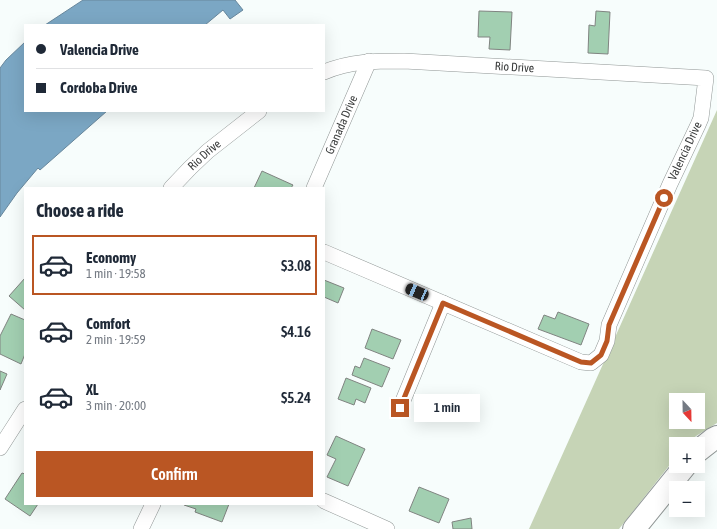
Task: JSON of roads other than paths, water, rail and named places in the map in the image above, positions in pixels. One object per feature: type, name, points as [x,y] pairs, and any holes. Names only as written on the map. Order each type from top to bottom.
[{"type":"main road","points":[[705,445],[717,437]]},
{"type":"main road","points":[[634,529],[679,473]]},
{"type":"street","name":"Rio Drive","points":[[325,72],[340,66],[368,61],[404,61],[706,78]]},
{"type":"street","name":"Granada Drive","points":[[314,187],[368,61]]},
{"type":"street","name":"Valencia Drive","points":[[443,303],[581,362],[591,363],[601,355],[607,341],[609,325],[670,184],[701,118],[706,78]]},
{"type":"street","name":"Rio Drive","points":[[172,187],[208,151],[258,112]]},
{"type":"street","points":[[325,252],[443,303],[400,408]]},
{"type":"street","points":[[0,448],[24,411]]},
{"type":"street","points":[[325,501],[387,529]]},
{"type":"street","points":[[141,529],[153,505]]},
{"type":"water","points":[[83,0],[235,0],[243,10],[230,19],[223,10],[206,24],[47,24]]},
{"type":"water","points":[[24,43],[24,112],[106,112],[40,170],[38,168],[17,193],[0,217],[0,68],[6,60]]}]
